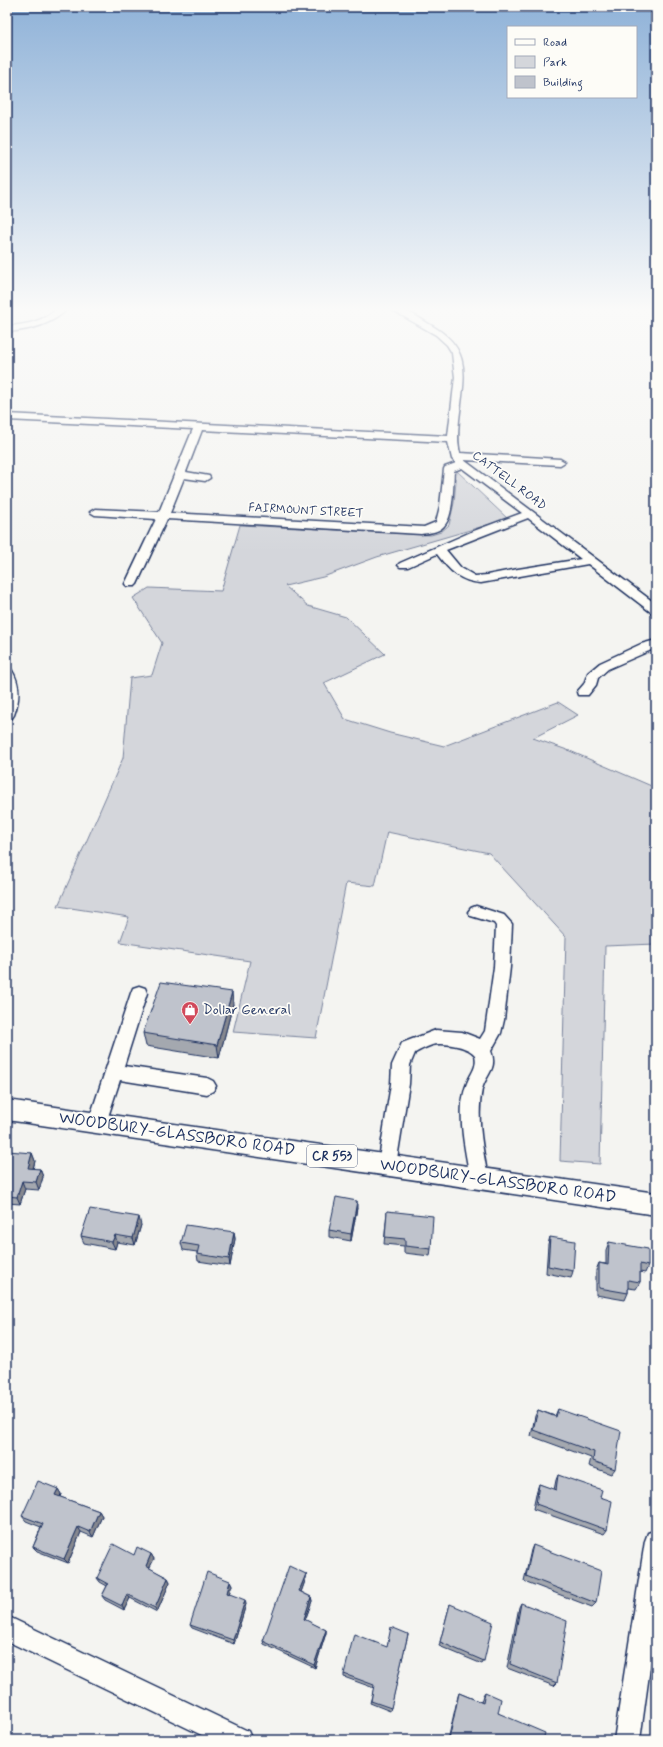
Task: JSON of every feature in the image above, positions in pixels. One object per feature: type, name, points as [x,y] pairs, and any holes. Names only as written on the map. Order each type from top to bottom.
[{"type":"main road","name":"WOODBURY-GLASSBORO ROAD","points":[[7,1110],[656,1204]]},
{"type":"street","name":"CATTELL ROAD","points":[[458,389],[453,439],[460,460],[656,610]]},
{"type":"street","points":[[7,417],[453,439]]},
{"type":"street","points":[[131,584],[163,516],[199,426]]},
{"type":"street","points":[[460,460],[560,462]]},
{"type":"street","name":"FAIRMOUNT STREET","points":[[96,512],[421,531],[433,528],[442,522],[448,469],[460,460]]},
{"type":"street","points":[[180,474],[205,478]]},
{"type":"street","points":[[404,565],[474,534],[530,514]]},
{"type":"street","points":[[439,549],[458,572],[471,579],[488,578],[518,572],[568,566],[592,560]]},
{"type":"street","points":[[583,692],[590,685],[592,676],[604,666],[645,647],[656,644]]},
{"type":"street","points":[[7,672],[13,690],[12,704],[7,715]]},
{"type":"street","points":[[476,912],[499,919],[504,924],[502,967],[496,1020],[493,1033],[482,1050],[484,1067],[481,1076],[476,1083],[470,1122],[479,1178]]},
{"type":"street","points":[[98,1123],[139,992]]},
{"type":"street","points":[[387,1164],[400,1084],[401,1065],[408,1048],[436,1037],[468,1040],[482,1050]]},
{"type":"street","points":[[114,1072],[207,1086]]},
{"type":"street","points":[[627,1740],[656,1541]]},
{"type":"street","points":[[7,1628],[239,1740]]},
{"type":"green space","points":[[457,471],[508,519],[377,557],[323,577],[285,586],[308,606],[346,617],[385,654],[324,683],[345,719],[390,733],[444,746],[558,702],[578,715],[533,738],[570,751],[656,788],[656,944],[605,946],[600,1164],[560,1161],[566,937],[489,853],[387,832],[375,886],[346,883],[316,1038],[233,1032],[250,961],[120,942],[129,917],[58,906],[123,758],[130,678],[152,675],[162,643],[133,598],[149,588],[221,591],[240,525],[431,535],[441,532],[449,525],[454,503]]},
{"type":"building","name":"Dollar General","points":[[161,982],[232,992],[217,1045],[143,1033]]},
{"type":"building","points":[[8,1151],[32,1153],[28,1168],[40,1169],[36,1182],[22,1181],[17,1197],[7,1196]]},
{"type":"building","points":[[336,1197],[357,1201],[351,1234],[329,1230]]},
{"type":"building","points":[[90,1209],[139,1217],[133,1238],[115,1235],[112,1242],[81,1236]]},
{"type":"building","points":[[387,1211],[433,1216],[431,1249],[405,1246],[405,1239],[385,1237]]},
{"type":"building","points":[[186,1225],[234,1232],[229,1259],[197,1254],[199,1246],[181,1243]]},
{"type":"building","points":[[550,1237],[575,1241],[573,1271],[548,1266]]},
{"type":"building","points":[[609,1242],[648,1249],[648,1266],[640,1264],[640,1282],[628,1280],[628,1293],[599,1288],[599,1263],[608,1265]]},
{"type":"building","points":[[558,1409],[621,1431],[615,1469],[593,1461],[594,1452],[533,1430],[538,1410],[556,1417]]},
{"type":"building","points":[[558,1475],[602,1490],[600,1497],[612,1501],[607,1530],[536,1504],[539,1484],[556,1490]]},
{"type":"building","points":[[38,1481],[58,1489],[55,1495],[99,1511],[90,1532],[78,1527],[64,1559],[33,1547],[43,1524],[22,1516]]},
{"type":"building","points":[[113,1544],[134,1555],[137,1547],[151,1554],[146,1566],[168,1578],[155,1608],[127,1594],[122,1606],[102,1596],[108,1584],[97,1578]]},
{"type":"building","points":[[533,1545],[601,1571],[596,1603],[526,1576]]},
{"type":"building","points":[[289,1566],[306,1574],[299,1591],[311,1597],[304,1619],[326,1630],[314,1665],[263,1641]]},
{"type":"building","points":[[207,1572],[230,1581],[227,1593],[245,1600],[233,1640],[190,1625]]},
{"type":"building","points":[[521,1603],[567,1621],[557,1683],[510,1664]]},
{"type":"building","points":[[450,1604],[493,1622],[484,1661],[440,1642]]},
{"type":"building","points":[[391,1627],[408,1634],[391,1708],[371,1701],[374,1685],[344,1674],[354,1634],[387,1647]]},
{"type":"building","points":[[485,1692],[501,1699],[498,1713],[545,1733],[543,1740],[449,1740],[459,1693],[483,1703]]},
{"type":"place","name":"Dollar General","points":[[190,1025]]}]
